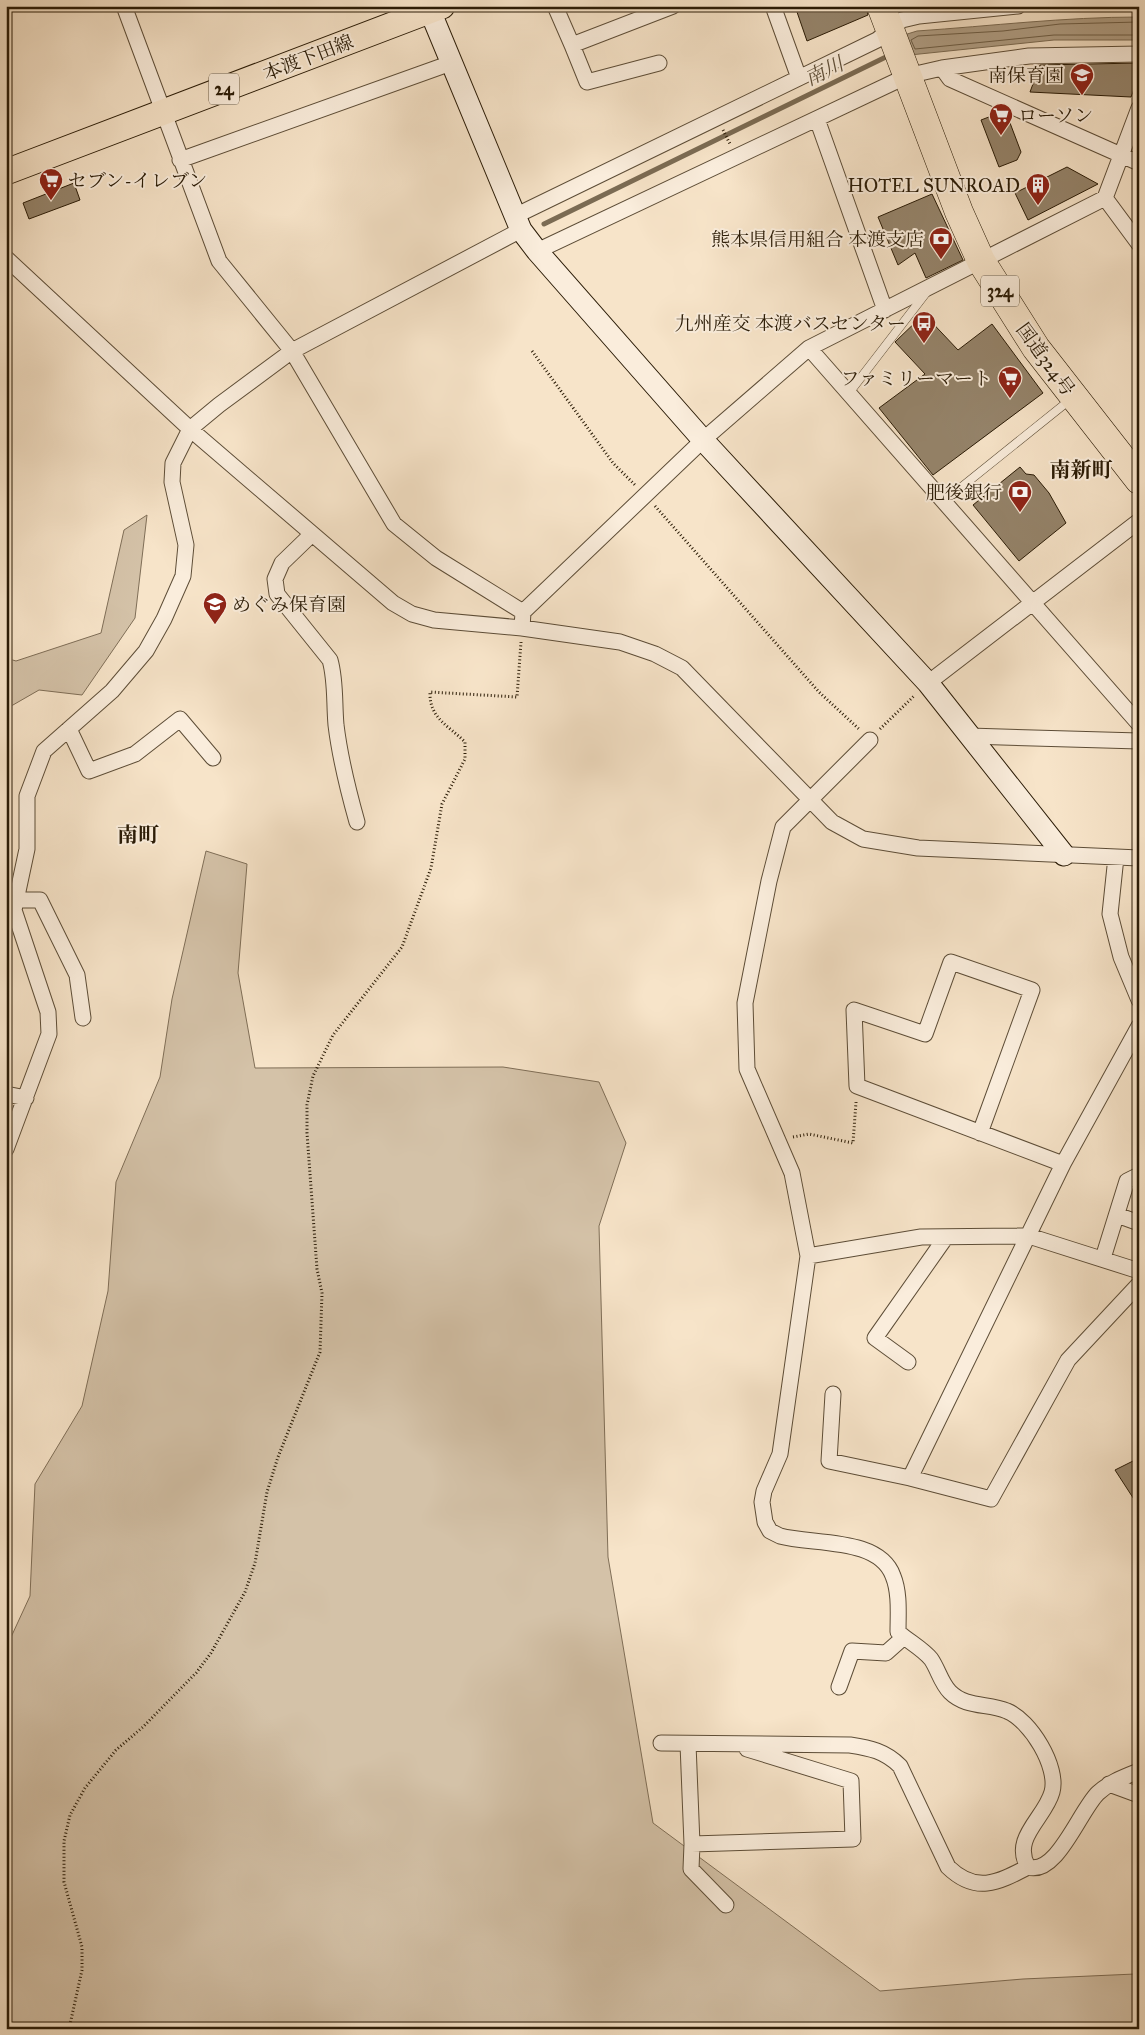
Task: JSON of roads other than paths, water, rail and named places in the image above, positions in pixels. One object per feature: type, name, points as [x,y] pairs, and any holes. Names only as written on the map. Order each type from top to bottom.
[{"type":"highway","name":"国道324号","points":[[888,25],[959,212],[981,261],[1036,348],[1139,480]]},
{"type":"main road","name":"本渡下田線","points":[[6,172],[433,8]]},
{"type":"street","points":[[124,6],[162,113],[219,261],[292,351],[394,524],[436,558],[523,612]]},
{"type":"street","points":[[555,6],[587,82],[659,63]]},
{"type":"street","points":[[572,45],[673,6]]},
{"type":"street","points":[[773,6],[799,78]]},
{"type":"street","points":[[6,1149],[49,1034],[48,1012],[14,910],[27,849],[27,796],[44,751],[112,691],[146,652],[164,619],[183,576],[186,545],[172,482],[173,463],[190,429],[292,351],[518,223],[799,78],[877,40],[888,25],[919,16],[1018,6]]},
{"type":"street","points":[[433,8],[451,63],[518,223],[537,251],[702,440],[928,683],[1064,854]]},
{"type":"street","points":[[537,251],[817,119],[906,73],[1029,56],[1139,54]]},
{"type":"street","points":[[180,160],[451,63]]},
{"type":"street","points":[[942,68],[950,79],[1139,163]]},
{"type":"street","points":[[522,628],[523,612],[702,440],[809,348],[1105,198],[1139,108]]},
{"type":"street","points":[[817,119],[885,310]]},
{"type":"street","points":[[1105,198],[1139,244]]},
{"type":"street","points":[[6,258],[190,429],[393,603],[412,614],[434,620],[522,628],[620,642],[655,654],[682,668],[832,822],[863,839],[918,848],[1139,858]]},
{"type":"street","points":[[809,348],[1033,600],[1139,724]]},
{"type":"street","points":[[928,683],[1033,600],[1139,521]]},
{"type":"street","points":[[312,534],[282,563],[275,579],[277,594],[330,660],[334,672],[336,723],[343,771],[357,822]]},
{"type":"street","points":[[69,729],[89,770],[135,754],[180,718],[213,758]]},
{"type":"street","points":[[969,736],[1139,741]]},
{"type":"street","points":[[870,740],[783,827],[769,882],[746,1003],[747,1069],[792,1173],[808,1256],[780,1454],[764,1491],[762,1513],[770,1531],[780,1536],[862,1548],[883,1560],[893,1575],[897,1594],[898,1632],[930,1658],[950,1692],[966,1703],[1007,1711],[1018,1717],[1047,1752],[1052,1772],[1053,1791],[1024,1843],[1024,1860],[1028,1867]]},
{"type":"street","points":[[1116,857],[1110,914],[1121,957],[1139,1000]]},
{"type":"street","points":[[16,900],[40,900],[77,975],[83,1018]]},
{"type":"street","points":[[980,1132],[1032,990],[952,962],[926,1034],[854,1010],[857,1086],[1063,1164]]},
{"type":"street","points":[[910,1478],[1063,1164],[1139,1026]]},
{"type":"street","points":[[6,1094],[26,1098]]},
{"type":"street","points":[[1103,1258],[1127,1181],[1139,1175]]},
{"type":"street","points":[[1117,1215],[1139,1223]]},
{"type":"street","points":[[808,1256],[921,1237],[1029,1236],[1139,1271]]},
{"type":"street","points":[[908,1362],[875,1338],[946,1237]]},
{"type":"street","points":[[833,1394],[829,1461],[910,1478],[990,1499],[1068,1360],[1139,1284]]},
{"type":"street","points":[[839,1688],[852,1651],[886,1653],[904,1637]]},
{"type":"street","points":[[661,1744],[850,1745],[873,1748],[890,1756],[900,1766],[948,1867],[958,1877],[970,1883],[985,1884],[1001,1881],[1028,1867],[1035,1869],[1049,1862],[1096,1794],[1109,1784],[1139,1771]]},
{"type":"street","points":[[688,1744],[692,1844],[691,1869],[726,1905]]},
{"type":"street","points":[[692,1844],[853,1839],[851,1782],[731,1744]]},
{"type":"street","points":[[1109,1784],[1139,1796]]},
{"type":"lane","points":[[849,393],[930,287]]},
{"type":"lane","points":[[944,501],[1074,397]]},
{"type":"water","points":[[1139,17],[1139,40],[1054,40],[910,55],[904,35],[917,31],[1028,22]]},
{"type":"waterway","name":"南川","points":[[544,224],[892,54]]},
{"type":"place","name":"南保育園","points":[[1082,96]]},
{"type":"place","name":"ローソン","points":[[1001,136]]},
{"type":"place","name":"セブン-イレブン","points":[[51,201]]},
{"type":"place","name":"HOTEL SUNROAD","points":[[1038,206]]},
{"type":"place","name":"熊本県信用組合 本渡支店","points":[[941,260]]},
{"type":"place","name":"九州産交 本渡バスセンター","points":[[924,344]]},
{"type":"place","name":"ファミリーマート","points":[[1010,399]]},
{"type":"place","name":"肥後銀行","points":[[1020,513]]},
{"type":"place","name":"めぐみ保育園","points":[[215,625]]},
{"type":"district","name":"南新町","points":[[1081,470]]},
{"type":"district","name":"南町","points":[[138,835]]}]
